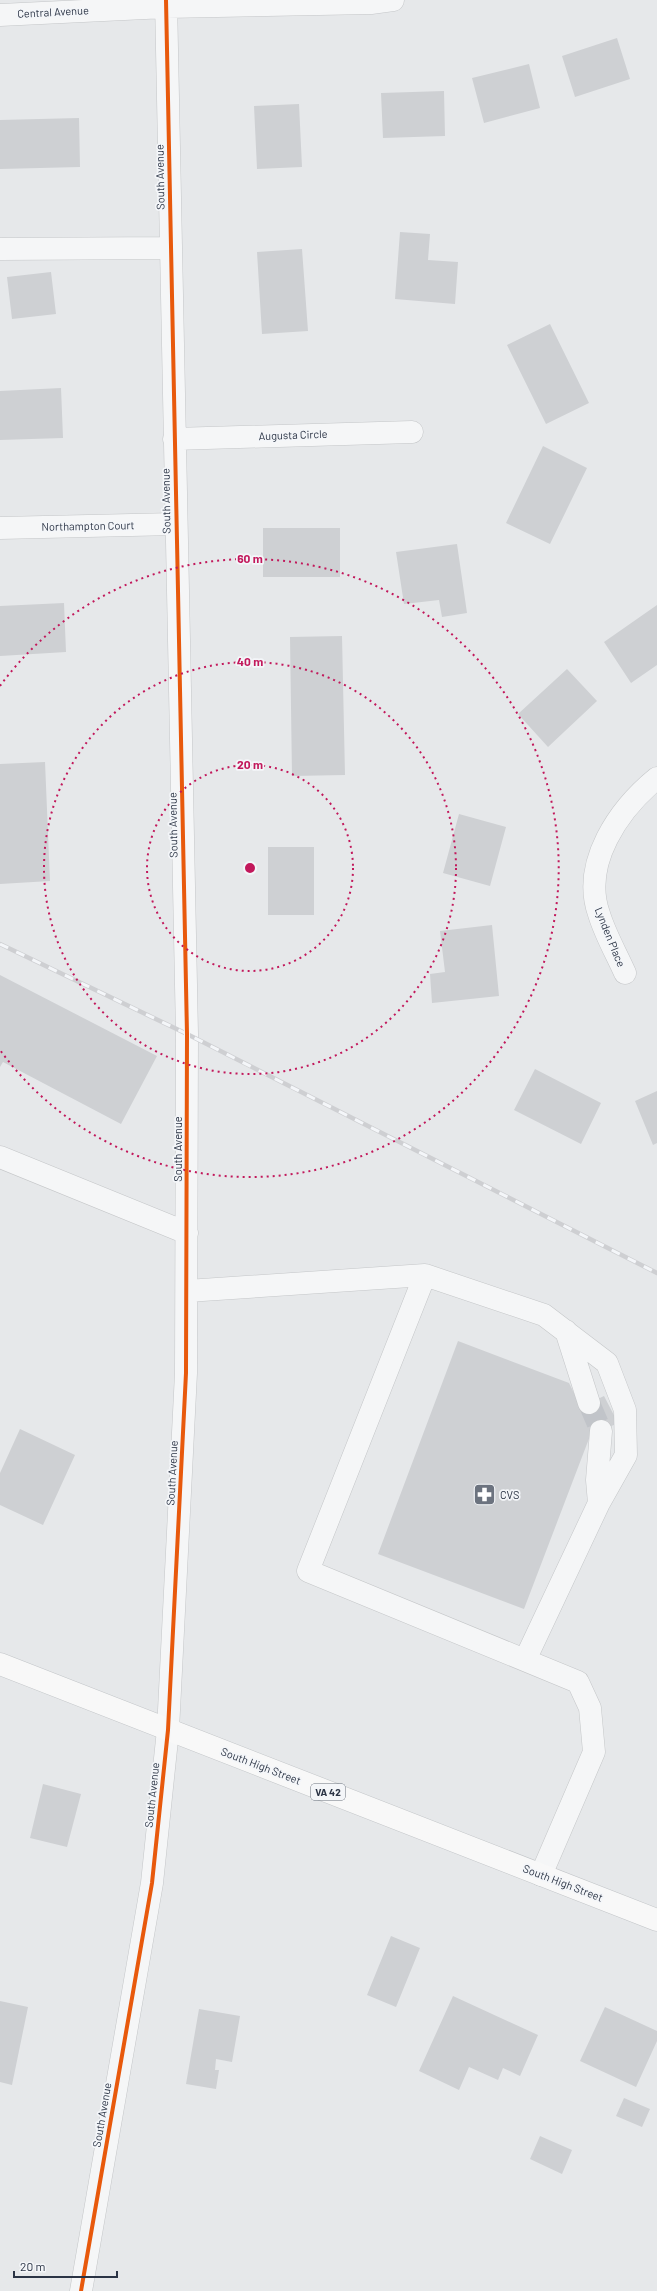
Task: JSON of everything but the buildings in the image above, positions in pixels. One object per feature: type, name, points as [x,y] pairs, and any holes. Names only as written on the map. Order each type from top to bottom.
[{"type":"main road","name":"South High Street","points":[[0,1664],[657,1920]]},
{"type":"street","name":"Central Avenue","points":[[0,15],[166,3],[372,4],[393,0]]},
{"type":"street","name":"South Avenue","points":[[81,2291],[152,1883],[168,1730],[186,1373],[186,1034],[166,3]]},
{"type":"street","points":[[0,249],[170,248]]},
{"type":"street","name":"Augusta Circle","points":[[174,439],[412,432]]},
{"type":"street","name":"Northampton Court","points":[[0,528],[175,524]]},
{"type":"street","name":"Lynden Place","points":[[625,973],[599,914],[595,892],[596,870],[602,849],[616,823],[630,804],[657,778]]},
{"type":"street","points":[[0,1157],[187,1233]]},
{"type":"street","points":[[187,1291],[425,1275],[544,1315],[607,1363],[625,1410],[626,1455],[599,1503],[525,1660]]},
{"type":"street","points":[[425,1275],[308,1571],[578,1682],[590,1708],[594,1752],[541,1875]]},
{"type":"street","points":[[566,1331],[589,1403]]},
{"type":"street","points":[[599,1503],[597,1480],[601,1431]]},
{"type":"tunnel","points":[[589,1403],[601,1431]]},
{"type":"railway","points":[[0,944],[187,1034],[657,1273]]},
{"type":"cycle path","points":[[81,2291],[152,1883],[168,1730],[186,1373],[187,1034],[166,0]]},
{"type":"place","name":"CVS","points":[[484,1495]]}]
